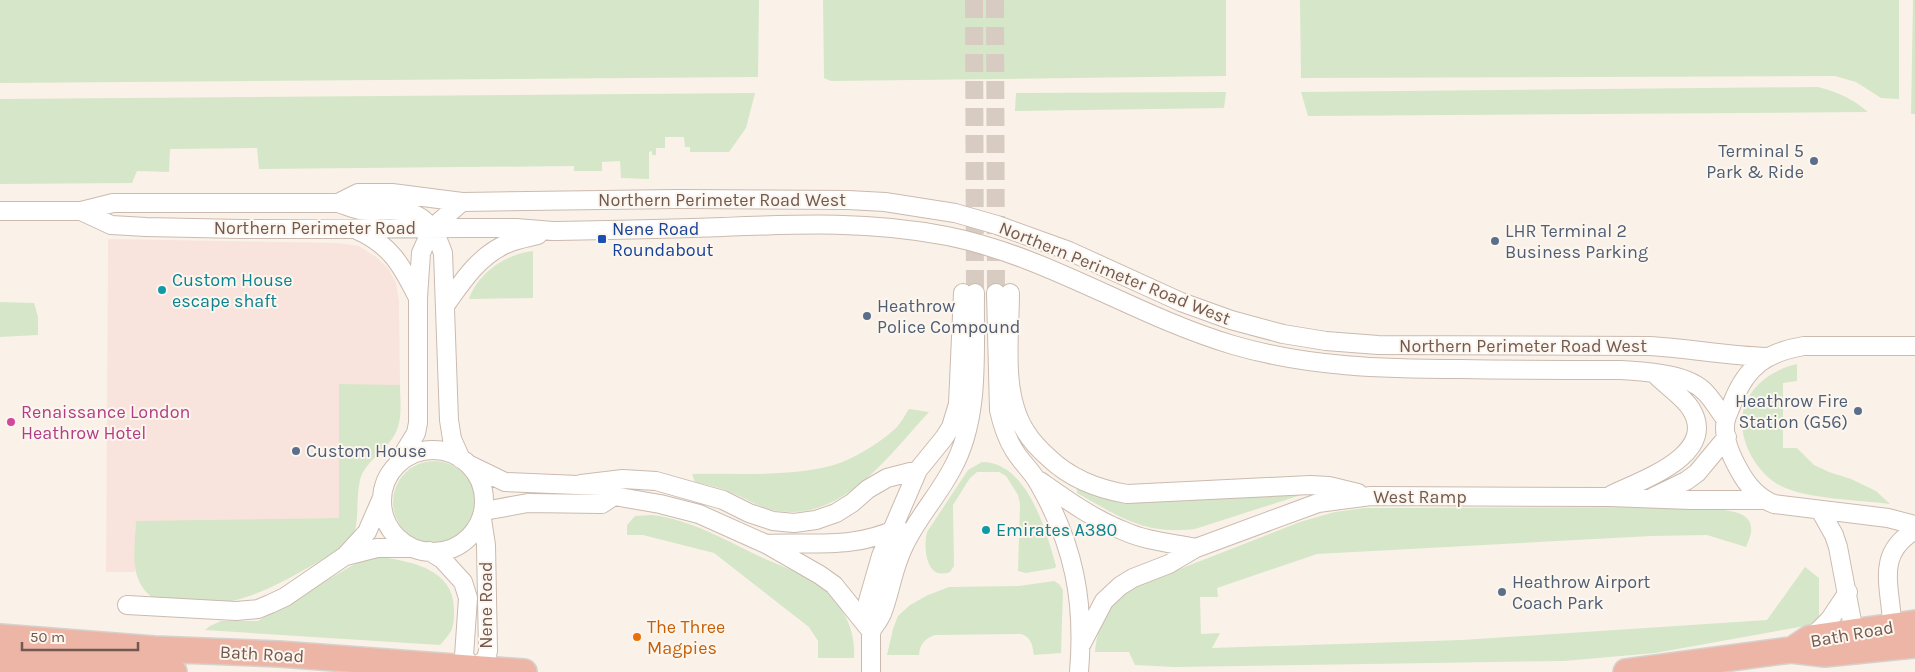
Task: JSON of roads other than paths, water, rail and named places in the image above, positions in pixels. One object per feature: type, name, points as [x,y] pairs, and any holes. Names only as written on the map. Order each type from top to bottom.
[{"type":"highway","name":"Bath Road","points":[[1626,672],[1801,644],[1854,632],[1904,624]]},
{"type":"highway","name":"Bath Road","points":[[0,637],[154,650],[279,654],[524,672]]},
{"type":"highway","name":"Bath Road","points":[[1801,644],[1825,654],[1915,645]]},
{"type":"highway","points":[[3,662],[174,672]]},
{"type":"street","name":"Northern Perimeter Road","points":[[0,211],[80,212],[113,203],[338,203],[358,193],[402,193],[462,202]]},
{"type":"street","name":"Northern Perimeter Road West","points":[[462,202],[678,198],[885,202],[955,213],[997,225],[1069,251],[1181,302],[1231,320],[1284,334],[1378,345],[1648,346],[1673,347],[1734,356],[1767,357]]},
{"type":"street","points":[[127,605],[236,611],[258,609],[285,597],[346,556],[367,532],[381,500],[386,478],[416,433],[418,423],[418,298],[421,253],[432,228],[462,202]]},
{"type":"street","points":[[338,203],[361,210],[392,209],[413,212],[432,228],[443,254],[448,420],[452,439],[474,472],[483,490],[483,515],[473,535],[457,547],[429,552],[410,548],[377,548],[346,556]]},
{"type":"street","name":"Northern Perimeter Road","points":[[80,212],[111,225],[241,229],[516,228],[553,231]]},
{"type":"street","name":"Northern Perimeter Road West","points":[[553,231],[817,224],[863,225],[903,229],[966,240],[1003,251],[1058,272],[1196,333],[1279,357],[1332,365],[1374,368],[1620,370],[1688,379],[1706,392],[1726,429],[1730,450],[1742,475],[1753,491],[1763,500]]},
{"type":"street","points":[[355,229],[374,237],[396,257],[402,265],[418,298]]},
{"type":"street","points":[[445,306],[460,284],[486,255],[512,242],[553,231]]},
{"type":"street","points":[[871,631],[883,613],[896,563],[914,525],[953,468],[963,446],[969,424],[973,387],[969,293],[956,416],[944,438],[918,470],[878,564],[868,601],[872,672]]},
{"type":"street","points":[[1080,672],[1082,644],[1077,584],[1073,563],[1054,511],[1035,477],[1013,449],[1002,423],[999,410],[1003,293],[1009,375],[1013,403],[1019,420],[1037,446],[1055,463],[1078,480],[1103,489],[1127,494],[1310,485],[1329,486],[1371,496]]},
{"type":"street","points":[[1767,357],[1791,348],[1804,346],[1915,346]]},
{"type":"street","name":"West Ramp","points":[[1653,498],[1686,481],[1697,473],[1726,429],[1740,383],[1754,367],[1767,357]]},
{"type":"street","points":[[1609,496],[1670,466],[1688,451],[1695,439],[1696,423],[1689,406],[1666,387],[1655,374]]},
{"type":"street","points":[[399,461],[417,452],[436,450],[454,454],[505,482],[602,486],[614,496],[660,504],[699,514],[766,544],[820,574],[834,585],[871,631]]},
{"type":"street","points":[[580,484],[623,479],[656,481],[723,500],[749,513],[773,521],[794,523],[816,520],[836,513],[852,503],[868,489],[887,478],[918,470]]},
{"type":"street","points":[[1035,477],[1083,511],[1124,532],[1196,548]]},
{"type":"street","points":[[483,515],[528,503],[602,504],[614,496]]},
{"type":"street","name":"West Ramp","points":[[1082,644],[1100,607],[1116,590],[1133,578],[1169,564],[1196,548],[1318,503],[1371,496],[1609,496],[1691,500],[1763,500],[1774,504],[1888,518],[1915,525]]},
{"type":"street","points":[[381,500],[388,528],[394,536],[410,548]]},
{"type":"street","points":[[1820,510],[1834,535],[1848,592],[1854,632],[1880,649],[1904,624],[1887,571],[1888,562],[1891,552],[1896,545],[1915,530]]},
{"type":"street","points":[[766,544],[850,543],[870,539],[892,531],[924,512]]},
{"type":"street","name":"Nene Road","points":[[429,552],[442,559],[463,582],[468,598],[464,656],[473,669],[486,659],[488,651],[486,545],[483,515]]},
{"type":"street","points":[[1801,644],[1830,619],[1848,592]]},
{"type":"tunnel","points":[[974,0],[975,293]]},
{"type":"tunnel","points":[[995,0],[996,293]]},
{"type":"place","name":"Terminal 5 Park & Ride","points":[[1814,161]]},
{"type":"place","name":"Nene Road Roundabout","points":[[602,239]]},
{"type":"place","name":"LHR Terminal 2 Business Parking","points":[[1495,241]]},
{"type":"place","name":"Custom House escape shaft","points":[[162,290]]},
{"type":"place","name":"Heathrow Police Compound","points":[[867,316]]},
{"type":"place","name":"Heathrow Fire Station (G56)","points":[[1858,411]]},
{"type":"place","name":"Renaissance London Heathrow Hotel","points":[[11,422]]},
{"type":"place","name":"Custom House","points":[[296,451]]},
{"type":"place","name":"Emirates A380","points":[[986,530]]},
{"type":"place","name":"Heathrow Airport Coach Park","points":[[1502,592]]},
{"type":"place","name":"The Three Magpies","points":[[637,637]]}]
